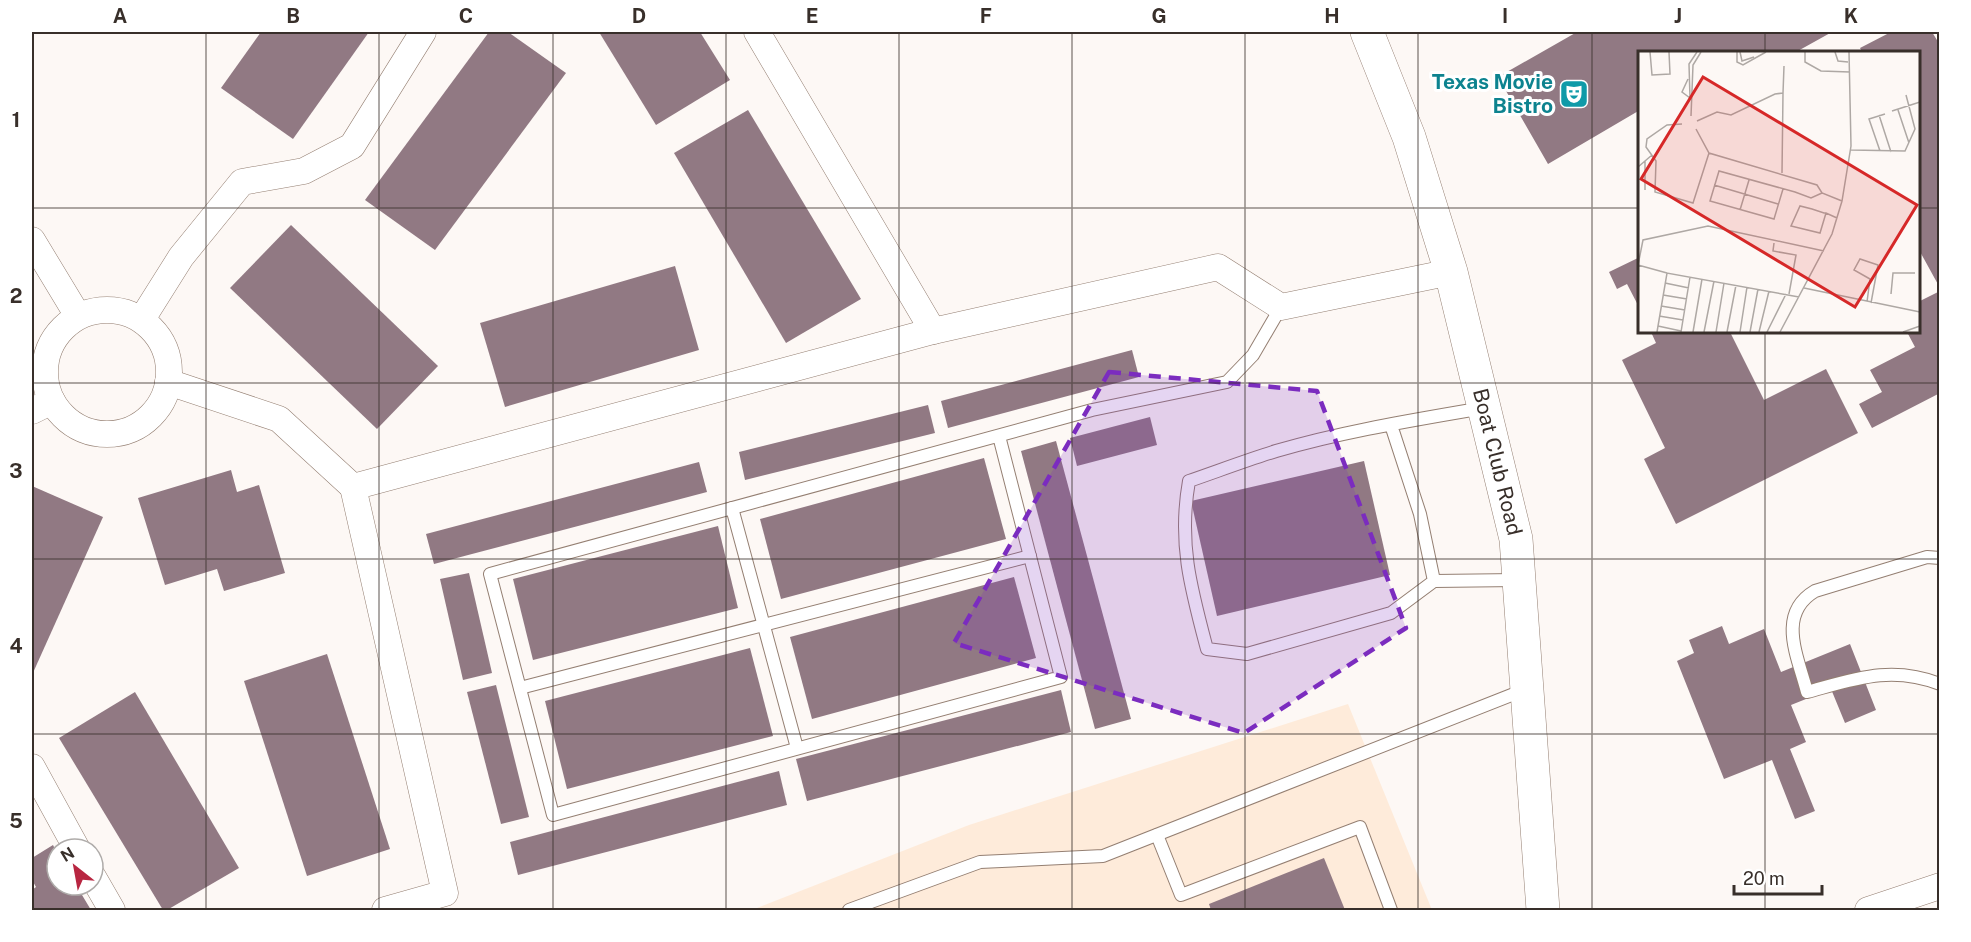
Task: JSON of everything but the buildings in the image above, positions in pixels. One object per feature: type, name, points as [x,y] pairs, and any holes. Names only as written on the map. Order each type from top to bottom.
[{"type":"main road","name":"Boat Club Road","points":[[1366,32],[1409,137],[1451,272],[1516,539],[1543,910]]},
{"type":"street","points":[[142,319],[181,257],[242,182],[304,171],[352,146],[423,32]]},
{"type":"street","points":[[757,32],[933,331]]},
{"type":"street","points":[[32,240],[78,316]]},
{"type":"street","points":[[353,487],[933,331],[1218,267],[1281,307],[1451,272]]},
{"type":"street","points":[[101,309],[123,311],[142,319],[157,333],[167,352],[168,382],[166,393],[156,411],[140,425],[120,433],[100,434],[81,428],[42,406],[45,362],[52,343],[64,327],[78,316],[101,309]]},
{"type":"street","points":[[168,382],[279,419],[353,487],[445,893],[385,910]]},
{"type":"street","points":[[32,767],[70,837]]},
{"type":"street","points":[[1868,910],[1940,886]]},
{"type":"street","points":[[105,897],[112,910]]},
{"type":"lane","points":[[999,436],[1061,677],[553,814],[490,574],[1092,410],[1227,382],[1253,355],[1281,307]]},
{"type":"lane","points":[[1484,407],[1390,424],[1278,451],[1189,481],[1183,513],[1187,571],[1207,649],[1247,654],[1391,614],[1434,582],[1519,580]]},
{"type":"lane","points":[[1390,424],[1420,514],[1434,582]]},
{"type":"lane","points":[[732,508],[797,748]]},
{"type":"lane","points":[[520,688],[1030,556]]},
{"type":"lane","points":[[1940,558],[1927,557],[1815,591],[1797,606],[1792,628],[1808,692],[1871,675],[1890,673],[1915,675],[1940,684]]},
{"type":"lane","points":[[849,910],[980,862],[1103,856],[1527,689]]},
{"type":"lane","points":[[1157,835],[1181,895],[1360,827],[1391,910]]},
{"type":"highlighted area","points":[[1109,372],[1317,391],[1406,628],[1244,733],[954,643]]},
{"type":"shaded area","points":[[1348,704],[1432,910],[752,910],[969,825]]},
{"type":"place","name":"Texas Movie Bistro","points":[[1574,94]]}]
